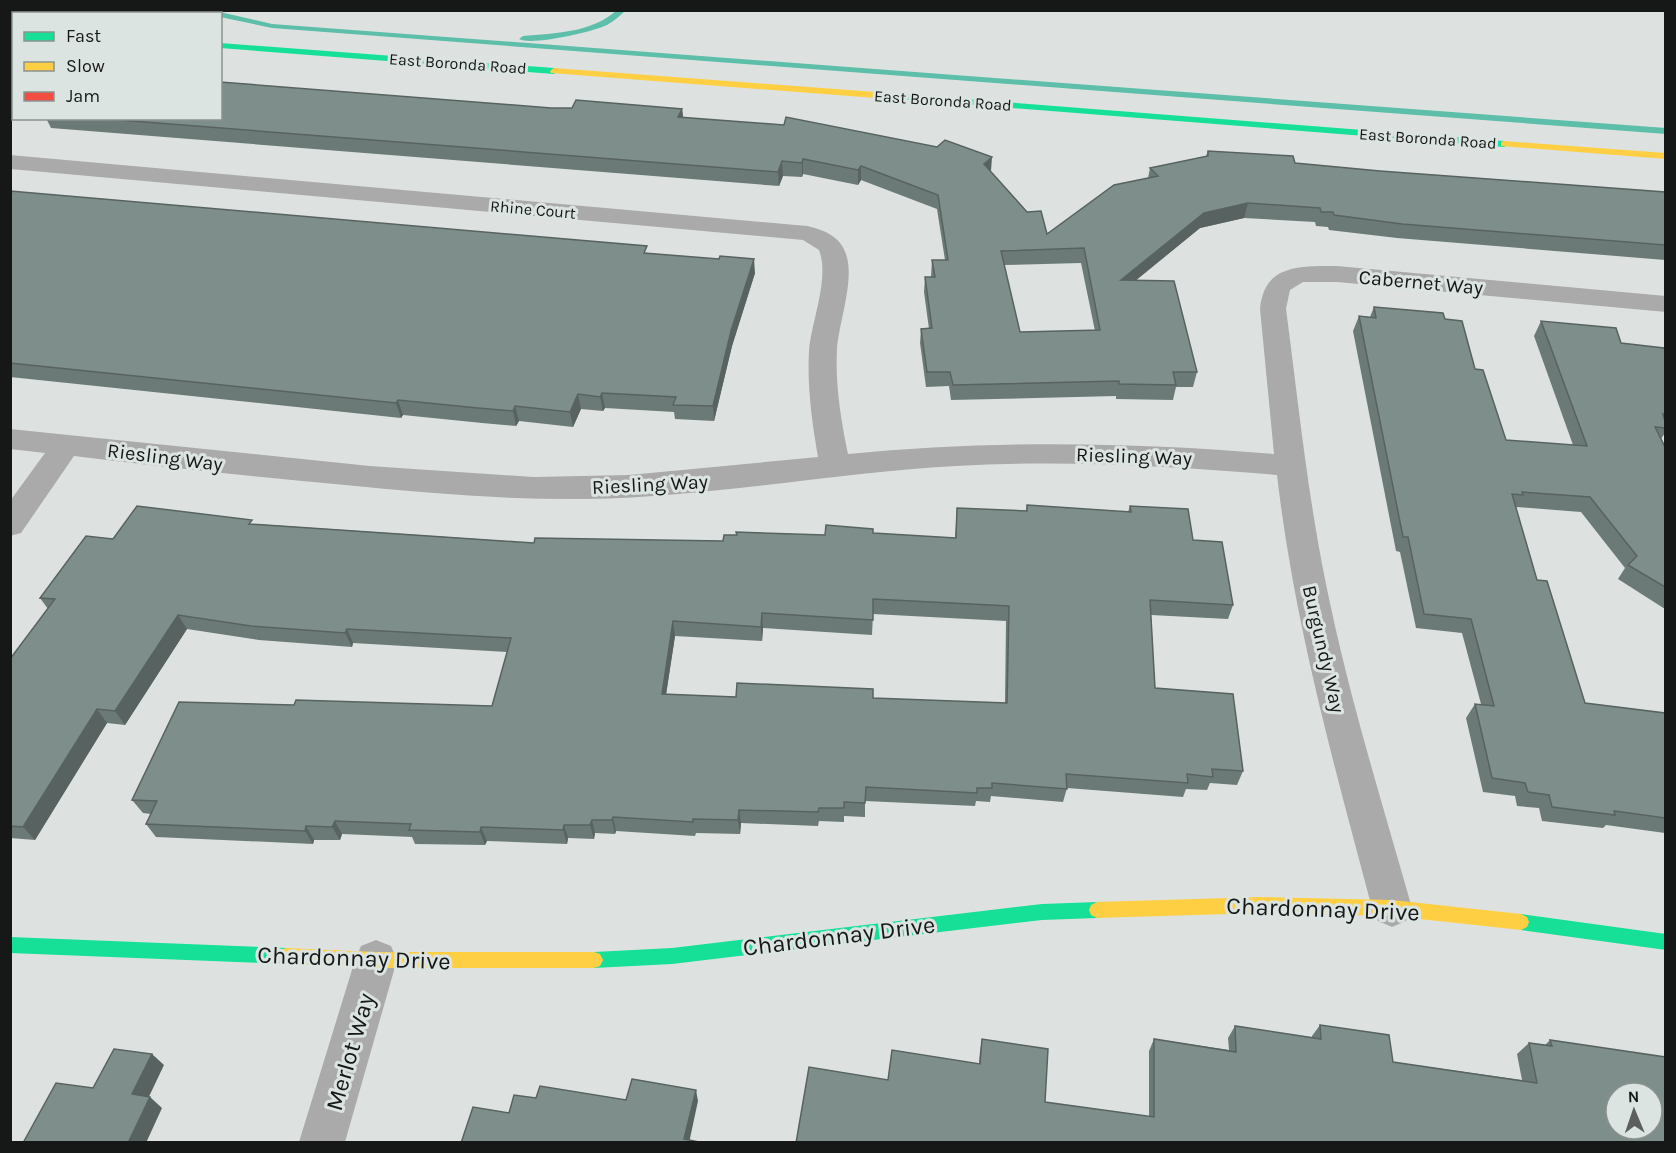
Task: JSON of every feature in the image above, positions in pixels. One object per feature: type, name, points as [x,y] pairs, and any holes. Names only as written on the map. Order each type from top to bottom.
[{"type":"main road","name":"East Boronda Road","points":[[222,45],[1665,156]]},
{"type":"main road","name":"Chardonnay Drive","points":[[10,945],[376,960],[585,960],[672,956],[1042,912],[1260,905],[1392,908],[1521,922],[1665,942]]},
{"type":"street","name":"Rhine Court","points":[[10,162],[807,233],[827,243],[834,254],[835,267],[825,333],[823,397],[836,465]]},
{"type":"street","name":"Cabernet Way","points":[[1282,384],[1273,298],[1279,284],[1298,275],[1337,274],[1665,304]]},
{"type":"street","name":"Burgundy Way","points":[[1282,384],[1289,466],[1319,635],[1392,908]]},
{"type":"street","name":"Riesling Way","points":[[10,439],[228,465],[513,488],[662,485],[836,465],[991,454],[1072,453],[1157,456],[1289,466]]},
{"type":"street","points":[[10,525],[66,446]]},
{"type":"street","name":"Merlot Way","points":[[322,1143],[376,960]]},
{"type":"building","points":[[222,82],[551,108],[572,108],[576,100],[682,109],[678,117],[784,125],[786,117],[937,147],[945,140],[992,157],[984,164],[1027,212],[1041,211],[1047,234],[1114,185],[1158,176],[1150,168],[1208,156],[1208,151],[1293,156],[1295,163],[1665,192],[1665,245],[1402,224],[1334,215],[1333,212],[1321,212],[1320,208],[1248,203],[1204,213],[1121,280],[1174,281],[1197,372],[1173,372],[1176,385],[1119,384],[1119,381],[953,385],[950,372],[927,372],[921,329],[932,328],[925,277],[935,277],[932,260],[948,260],[938,195],[861,166],[858,170],[803,159],[802,163],[782,161],[778,172],[119,120],[222,120]],"holes":[[[1084,248],[1100,330],[1020,332],[1001,251]]]},
{"type":"building","points":[[12,86],[12,104],[10,104],[10,88]]},
{"type":"building","points":[[10,191],[647,246],[644,253],[719,259],[720,256],[754,259],[731,331],[713,406],[673,405],[676,397],[602,393],[600,397],[578,394],[570,412],[515,406],[513,411],[398,400],[396,403],[10,363]]},
{"type":"building","points":[[1374,307],[1443,313],[1445,319],[1462,321],[1475,369],[1483,370],[1506,440],[1587,446],[1541,321],[1616,328],[1621,343],[1664,348],[1665,415],[1663,414],[1665,428],[1655,427],[1665,447],[1665,587],[1628,565],[1637,556],[1590,497],[1522,492],[1523,495],[1512,494],[1537,580],[1547,581],[1585,703],[1665,713],[1665,818],[1614,811],[1615,815],[1552,807],[1549,795],[1528,792],[1525,783],[1492,778],[1475,704],[1494,706],[1471,619],[1424,614],[1408,537],[1403,537],[1359,316],[1376,318]]},
{"type":"building","points":[[1027,505],[1131,512],[1130,506],[1188,509],[1193,540],[1222,542],[1233,605],[1150,600],[1155,688],[1233,694],[1243,771],[1212,769],[1213,777],[1187,774],[1188,783],[1066,774],[1067,789],[992,783],[992,788],[977,788],[977,793],[866,787],[865,803],[844,802],[844,808],[819,808],[818,812],[739,810],[738,820],[693,819],[693,822],[613,817],[612,820],[592,820],[590,825],[564,825],[563,830],[481,827],[480,832],[409,830],[411,824],[335,821],[332,827],[306,826],[305,831],[146,824],[157,801],[132,800],[179,702],[294,705],[296,700],[492,706],[511,638],[347,629],[345,633],[251,626],[178,615],[115,711],[97,709],[23,827],[10,826],[10,659],[55,599],[40,598],[86,536],[113,539],[137,506],[252,520],[249,524],[534,543],[535,538],[723,541],[724,535],[737,535],[736,532],[825,535],[826,525],[873,529],[873,533],[956,538],[957,508],[1027,511]],"holes":[[[873,599],[1009,606],[1007,703],[873,698],[873,689],[737,683],[736,697],[662,694],[673,621],[761,627],[762,613],[873,620]]]},
{"type":"building","points":[[1320,1025],[1389,1035],[1393,1062],[1537,1083],[1529,1043],[1552,1046],[1550,1040],[1665,1057],[1665,1143],[796,1143],[809,1067],[888,1080],[892,1050],[980,1064],[982,1039],[1048,1049],[1045,1102],[1154,1117],[1154,1039],[1236,1052],[1235,1026],[1321,1039]]},
{"type":"building","points":[[114,1049],[152,1054],[132,1094],[150,1097],[128,1143],[23,1143],[56,1083],[93,1088]]},
{"type":"building","points":[[632,1079],[696,1090],[684,1139],[704,1143],[461,1143],[473,1107],[509,1113],[514,1095],[536,1098],[540,1086],[626,1100]]},
{"type":"waterway","points":[[204,10],[210,12]]},
{"type":"waterway","points":[[523,39],[562,35],[590,29],[613,18],[622,10]]},
{"type":"waterway","points":[[222,14],[272,26],[498,42]]},
{"type":"waterway","points":[[492,43],[1666,131]]},
{"type":"traffic: fast","points":[[222,45],[554,71]]},
{"type":"traffic: fast","points":[[889,96],[1504,144]]},
{"type":"traffic: fast","points":[[594,960],[672,956],[1042,912],[1097,910]]},
{"type":"traffic: fast","points":[[1521,922],[1666,942]]},
{"type":"traffic: fast","points":[[10,945],[286,956]]},
{"type":"traffic: slow","points":[[554,71],[889,96]]},
{"type":"traffic: slow","points":[[1504,144],[1666,156]]},
{"type":"traffic: slow","points":[[1097,910],[1260,905],[1392,908],[1521,922]]},
{"type":"traffic: slow","points":[[286,956],[376,960],[594,960]]}]
